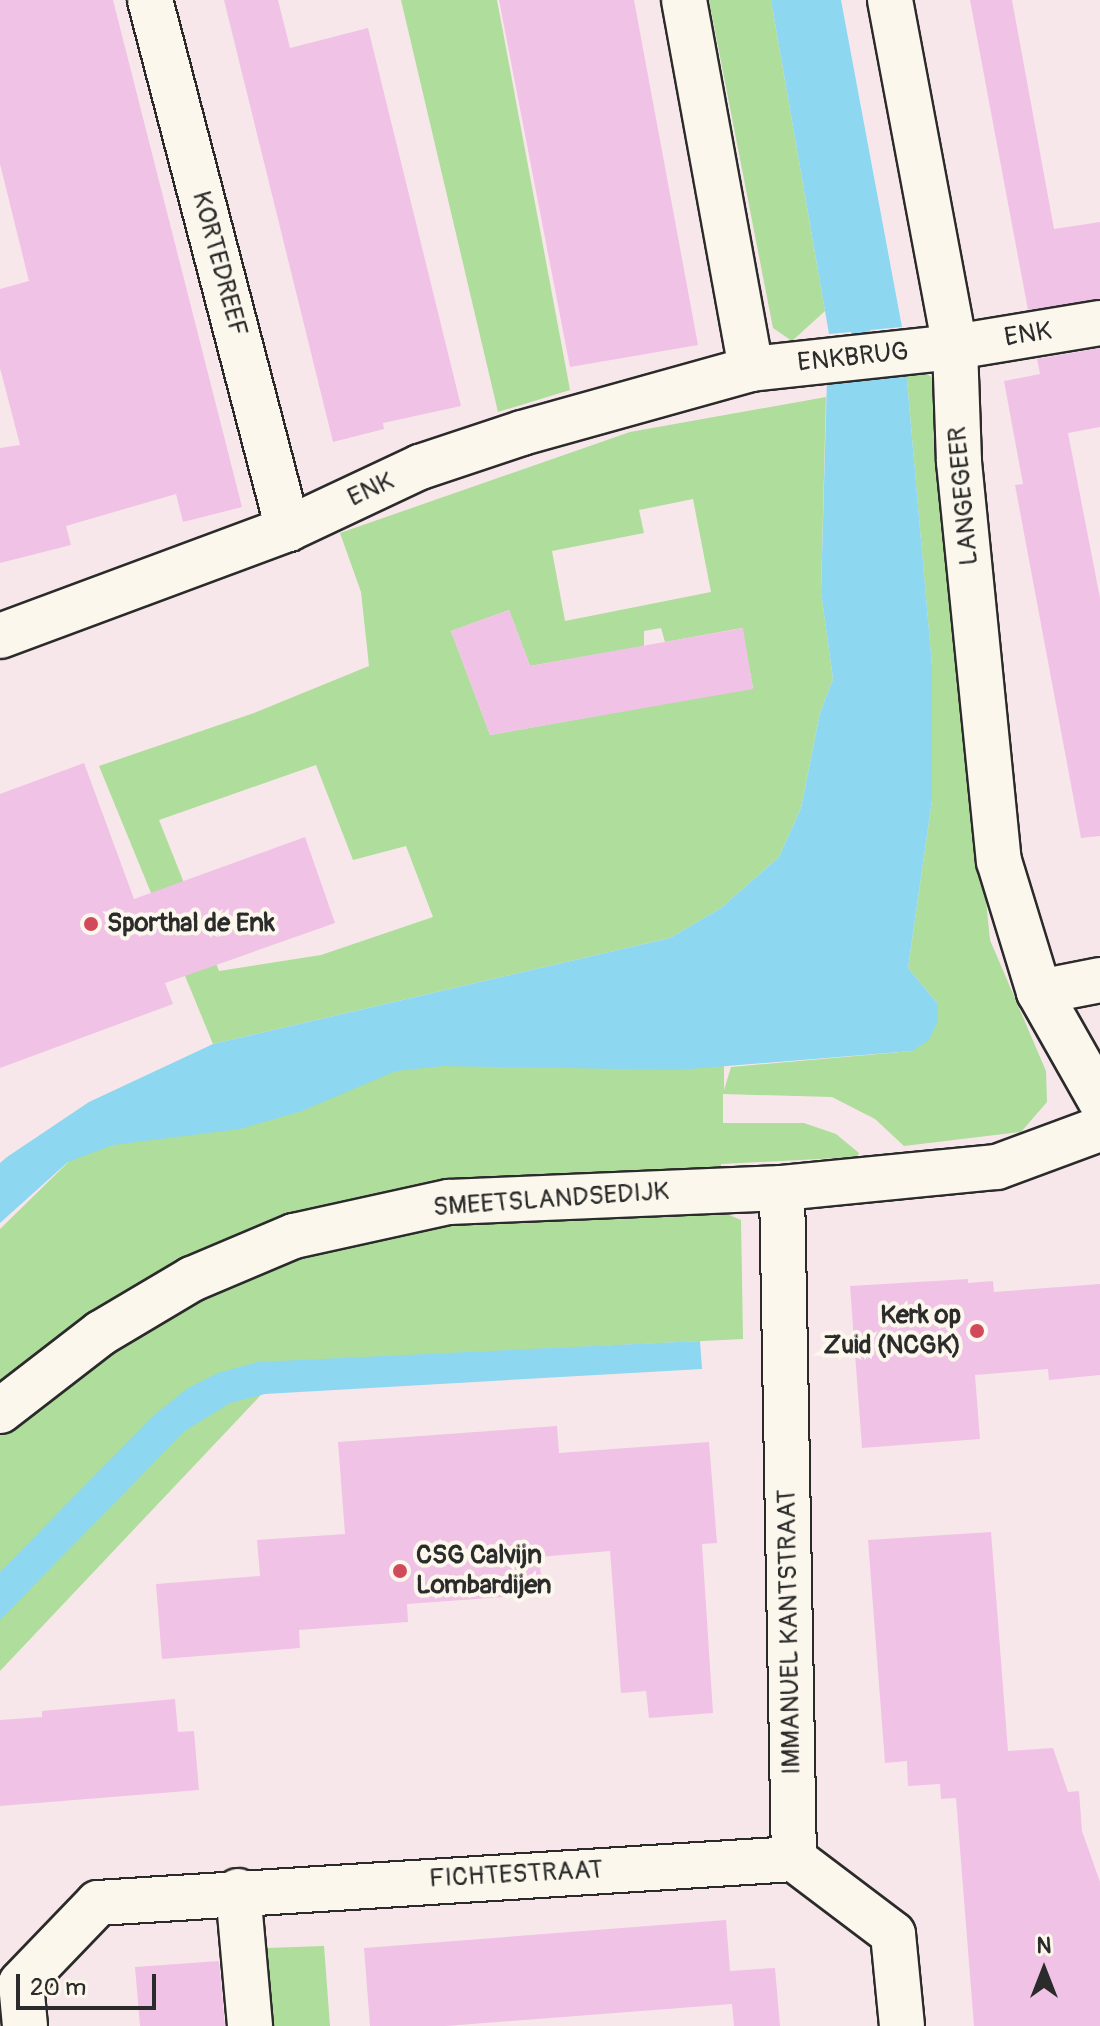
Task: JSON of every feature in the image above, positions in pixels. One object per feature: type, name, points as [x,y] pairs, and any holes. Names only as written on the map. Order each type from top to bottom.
[{"type":"street","name":"KORTEDREEF","points":[[150,0],[288,529]]},
{"type":"street","points":[[684,0],[751,369]]},
{"type":"street","name":"LANGEGEER","points":[[890,0],[959,462],[999,861],[1039,992],[1100,1100]]},
{"type":"street","name":"ENK","points":[[941,348],[1100,323]]},
{"type":"street","name":"ENKBRUG","points":[[751,369],[941,348]]},
{"type":"street","name":"ENK","points":[[0,636],[288,529],[420,467],[751,369]]},
{"type":"street","points":[[1039,992],[1100,980]]},
{"type":"street","name":"SMEETSLANDSEDIJK","points":[[0,1411],[101,1333],[179,1286],[294,1236],[449,1202],[782,1188],[997,1167],[1100,1129]]},
{"type":"street","name":"IMMANUEL KANTSTRAAT","points":[[782,1188],[794,1859]]},
{"type":"street","points":[[794,1859],[893,1934],[902,2026]]},
{"type":"street","name":"FICHTESTRAAT","points":[[25,2026],[21,1983],[98,1903],[238,1891],[794,1859]]},
{"type":"street","points":[[238,1891],[250,2026]]},
{"type":"green space","points":[[401,0],[497,0],[570,390],[498,412]]},
{"type":"green space","points":[[709,0],[771,0],[825,311],[792,341],[773,328]]},
{"type":"green space","points":[[917,367],[933,378],[990,940],[1046,1071],[1047,1102],[1021,1132],[904,1146],[875,1119],[832,1097],[723,1094],[723,1123],[804,1123],[836,1134],[859,1153],[857,1157],[721,1164],[720,1211],[741,1220],[743,1339],[293,1361],[0,1671],[0,1229],[101,1130],[304,1063],[724,1059],[724,1090],[731,1067],[912,1051],[937,1003],[908,968],[932,800],[932,666],[906,369]]},
{"type":"green space","points":[[826,397],[821,592],[833,679],[820,713],[801,808],[779,857],[721,908],[670,938],[213,1044],[99,766],[254,713],[369,666],[361,592],[340,533],[630,432]],"holes":[[[693,499],[711,592],[565,621],[552,551],[644,533],[639,510]],[[509,610],[530,666],[644,646],[644,631],[661,628],[665,642],[742,628],[753,688],[490,735],[451,631]],[[316,765],[353,860],[406,846],[433,917],[321,955],[219,971],[159,820]]]},
{"type":"green space","points":[[324,1946],[330,2026],[273,2026],[267,1948]]},
{"type":"water","points":[[771,0],[841,0],[902,327],[870,330],[875,373],[906,369],[932,665],[932,800],[908,968],[937,1003],[938,1021],[929,1040],[912,1051],[678,1070],[443,1066],[396,1071],[302,1111],[240,1129],[113,1145],[68,1162],[0,1223],[0,1163],[89,1102],[213,1044],[670,938],[721,908],[779,857],[801,808],[820,713],[833,679],[821,592],[827,379],[854,375],[851,332],[829,334]]},
{"type":"water","points":[[700,1341],[702,1369],[265,1394],[230,1403],[185,1431],[0,1620],[0,1572],[153,1416],[188,1388],[218,1373],[258,1362]]},
{"type":"building","points":[[0,0],[113,0],[242,507],[183,522],[176,494],[66,526],[71,545],[0,563],[0,448],[20,445],[0,368],[0,289],[29,281],[0,164]]},
{"type":"building","points":[[224,0],[278,0],[290,48],[368,28],[461,406],[383,423],[384,429],[333,442]]},
{"type":"building","points":[[499,0],[634,0],[698,345],[570,367]]},
{"type":"building","points":[[970,0],[1012,0],[1054,229],[1100,222],[1100,299],[1028,310]]},
{"type":"building","points":[[1100,348],[1100,427],[1068,433],[1100,598],[1100,836],[1081,838],[1015,485],[1023,484],[1004,381],[1040,374],[1037,359]]},
{"type":"building","points":[[509,610],[530,666],[743,628],[753,689],[490,735],[451,631]]},
{"type":"building","name":"Sporthal de Enk","points":[[84,763],[134,899],[305,837],[335,923],[165,983],[173,1004],[0,1068],[0,794]]},
{"type":"building","name":"Kerk op Zuid (NCGK)","points":[[968,1279],[968,1283],[993,1281],[994,1292],[1100,1284],[1100,1375],[1049,1380],[1048,1369],[975,1375],[980,1439],[862,1448],[850,1286]]},
{"type":"building","name":"CSG Calvijn Lombardijen","points":[[557,1426],[559,1453],[709,1442],[717,1543],[702,1544],[713,1713],[649,1718],[646,1691],[621,1693],[610,1551],[539,1557],[541,1575],[514,1578],[516,1596],[407,1604],[408,1622],[299,1630],[300,1648],[162,1659],[156,1584],[260,1576],[257,1540],[345,1534],[338,1442]]},
{"type":"building","points":[[991,1532],[1008,1751],[1053,1748],[1068,1792],[1079,1791],[1082,1831],[1100,1882],[1100,2026],[974,2026],[956,1798],[941,1799],[940,1784],[908,1786],[907,1761],[885,1763],[868,1540]]},
{"type":"building","points":[[175,1699],[178,1732],[194,1731],[199,1790],[0,1806],[0,1720],[42,1717],[42,1711]]},
{"type":"building","points":[[726,1920],[730,1971],[775,1968],[780,2026],[734,2026],[732,2004],[446,2026],[370,2026],[364,1948]]},
{"type":"building","points":[[219,1961],[225,2026],[140,2026],[135,1967]]},
{"type":"place","name":"Sporthal de Enk","points":[[91,924]]},
{"type":"place","name":"Kerk op Zuid (NCGK)","points":[[977,1331]]},
{"type":"place","name":"CSG Calvijn Lombardijen","points":[[400,1571]]}]
